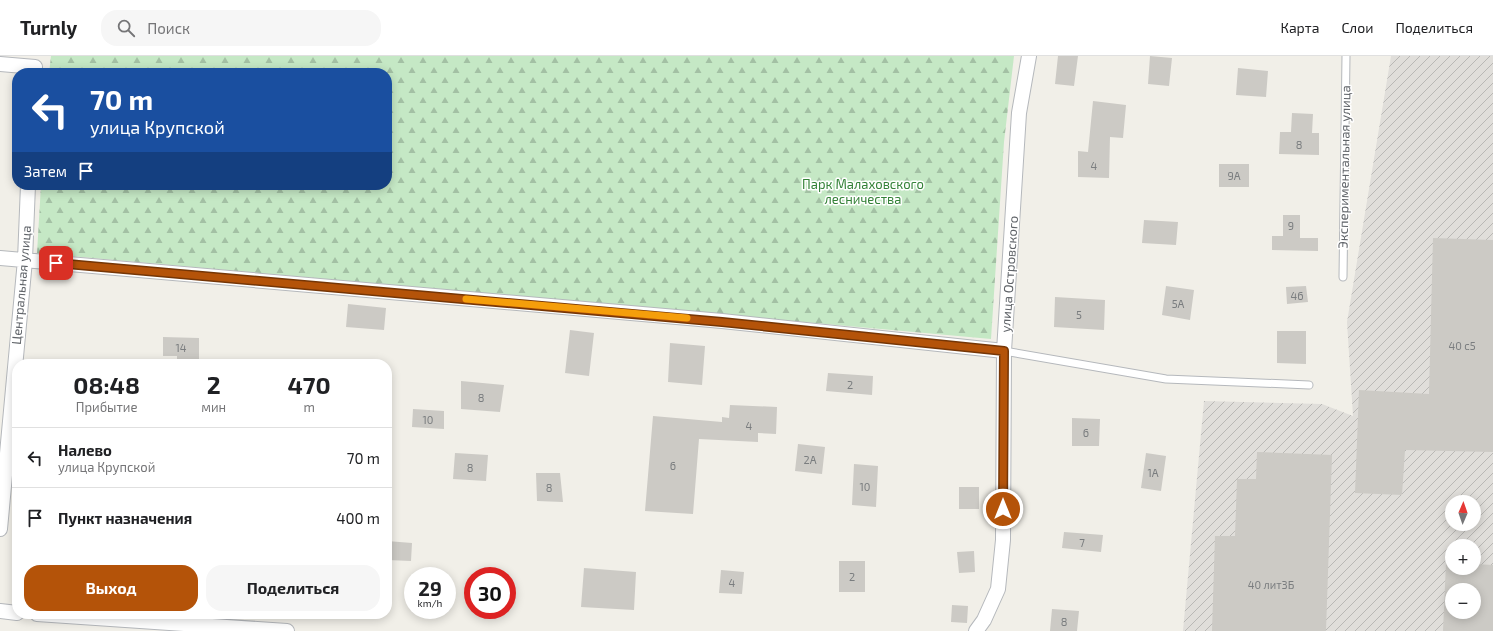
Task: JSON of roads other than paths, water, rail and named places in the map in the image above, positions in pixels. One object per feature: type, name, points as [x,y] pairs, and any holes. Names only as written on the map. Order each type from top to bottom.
[{"type":"street","name":"улица Островского","points":[[976,631],[984,620],[998,589],[1003,540],[1004,351],[1019,113],[1029,56]]},
{"type":"street","points":[[0,64],[35,65]]},
{"type":"street","name":"Центральная улица","points":[[16,359],[25,260],[28,190]]},
{"type":"street","points":[[0,258],[722,322],[1004,351]]},
{"type":"street","name":"Центральная улица","points":[[0,529],[12,400]]},
{"type":"street","points":[[0,611],[12,612]]},
{"type":"street","points":[[111,619],[287,631]]},
{"type":"lane","name":"Экспериментальная улица","points":[[1342,278],[1346,56]]},
{"type":"lane","points":[[1004,351],[1166,379],[1309,385]]},
{"type":"park label","name":"Парк Малаховского лесничества","points":[[863,192]]}]
